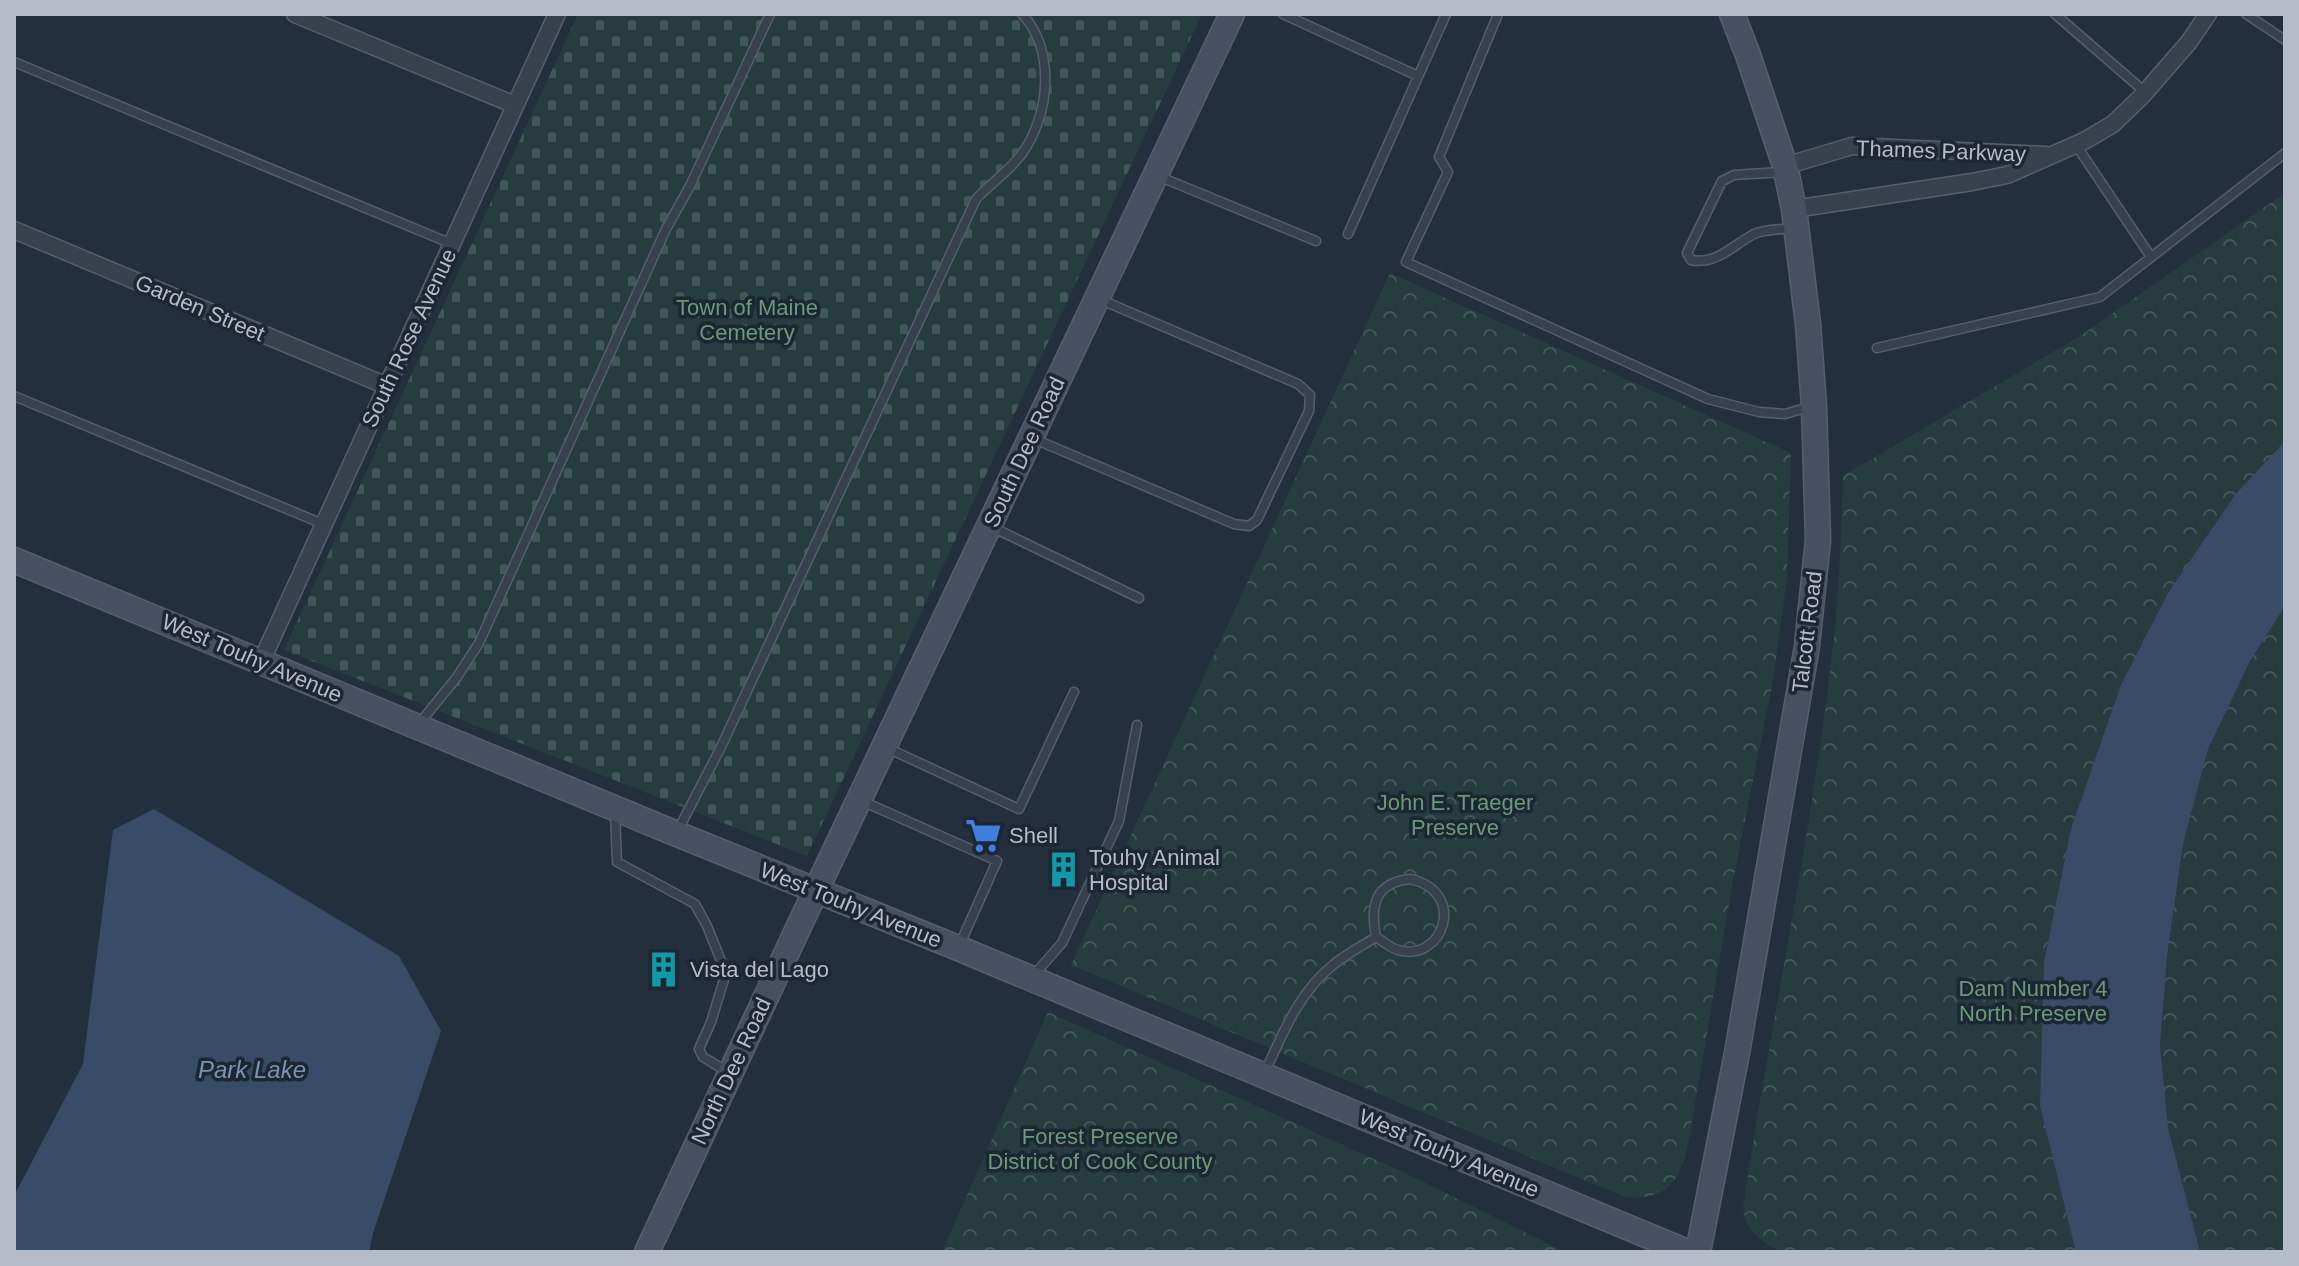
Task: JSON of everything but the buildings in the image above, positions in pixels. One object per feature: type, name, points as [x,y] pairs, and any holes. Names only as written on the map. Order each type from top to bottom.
[{"type":"main road","name":"South Dee Road","points":[[816,890],[1232,14]]},
{"type":"main road","name":"Talcott Road","points":[[1698,1252],[1737,1053],[1807,646],[1818,540],[1814,406],[1795,218],[1786,169],[1732,14]]},
{"type":"main road","name":"West Touhy Avenue","points":[[14,560],[1687,1252]]},
{"type":"main road","name":"North Dee Road","points":[[647,1252],[816,890]]},
{"type":"street","points":[[295,14],[515,105]]},
{"type":"street","name":"South Rose Avenue","points":[[261,662],[557,14]]},
{"type":"street","name":"Thames Parkway","points":[[1795,218],[2007,175],[2076,144],[2113,124],[2189,42],[2208,14]]},
{"type":"street","name":"Thames Parkway","points":[[1786,169],[1852,146],[2052,155]]},
{"type":"street","name":"Garden Street","points":[[14,230],[387,386]]},
{"type":"lane","points":[[416,726],[457,677],[479,643],[666,229],[690,186],[770,14]]},
{"type":"lane","points":[[677,834],[721,747],[976,199],[1020,156],[1030,139],[1040,115],[1045,88],[1044,61],[1034,27],[1022,14]]},
{"type":"lane","points":[[1283,14],[1418,76]]},
{"type":"lane","points":[[1348,234],[1446,14]]},
{"type":"lane","points":[[1498,14],[1439,157],[1448,172],[1406,262],[1708,399],[1759,412],[1785,414],[1814,406]]},
{"type":"lane","points":[[2055,14],[2145,92]]},
{"type":"lane","points":[[2246,14],[2285,40]]},
{"type":"lane","points":[[14,62],[452,244]]},
{"type":"lane","points":[[2076,144],[2151,257]]},
{"type":"lane","points":[[1877,348],[2100,297],[2285,153]]},
{"type":"lane","points":[[1786,169],[1734,175],[1722,181],[1687,253],[1691,260],[1702,262],[1720,256],[1756,233],[1795,218]]},
{"type":"lane","points":[[1156,175],[1316,241]]},
{"type":"lane","points":[[1031,438],[1234,524],[1249,526],[1257,520],[1309,411],[1310,395],[1298,384],[1097,298]]},
{"type":"lane","points":[[14,396],[323,524]]},
{"type":"lane","points":[[989,526],[1139,598]]},
{"type":"lane","points":[[884,746],[1019,809],[1074,692]]},
{"type":"lane","points":[[1030,979],[1062,943],[1119,821],[1137,725]]},
{"type":"lane","points":[[859,800],[997,861],[958,948]]},
{"type":"lane","points":[[615,809],[617,862],[695,904],[707,926],[726,973],[699,1049],[703,1057],[730,1074]]},
{"type":"lane","points":[[1411,879],[1427,885],[1439,896],[1444,910],[1443,925],[1427,946],[1408,951],[1397,950],[1376,937],[1375,900],[1392,883],[1411,879]]},
{"type":"lane","points":[[1263,1076],[1293,1011],[1314,983],[1334,964],[1376,937]]},
{"type":"green space","name":"Town of Maine Cemetery","points":[[578,14],[1202,14],[807,856],[284,650]]},
{"type":"green space","name":"Dam Number 4 North Preserve","points":[[2285,193],[2285,1252],[1783,1252],[1762,1240],[1751,1229],[1743,1207],[1805,845],[1826,700],[1837,608],[1843,476],[2080,336]]},
{"type":"green space","name":"John E. Traeger Preserve","points":[[1390,273],[1791,453],[1787,576],[1774,675],[1733,881],[1687,1150],[1673,1181],[1667,1188],[1650,1196],[1625,1197],[1071,965]]},
{"type":"green space","name":"Forest Preserve District of Cook County","points":[[1048,1012],[1407,1174],[1565,1252],[942,1252]]},
{"type":"water","points":[[2285,441],[2285,606],[2250,661],[2208,749],[2183,844],[2167,956],[2160,1046],[2168,1128],[2200,1252],[2076,1252],[2040,1106],[2044,962],[2071,829],[2121,685],[2168,593],[2235,495]]},
{"type":"water","name":"Park Lake","points":[[154,809],[399,956],[441,1031],[369,1252],[14,1252],[14,1196],[83,1064],[113,830]]},
{"type":"place","name":"Shell","points":[[983,835]]},
{"type":"place","name":"Touhy Animal Hospital","points":[[1063,870]]},
{"type":"place","name":"Vista del Lago","points":[[664,969]]}]
